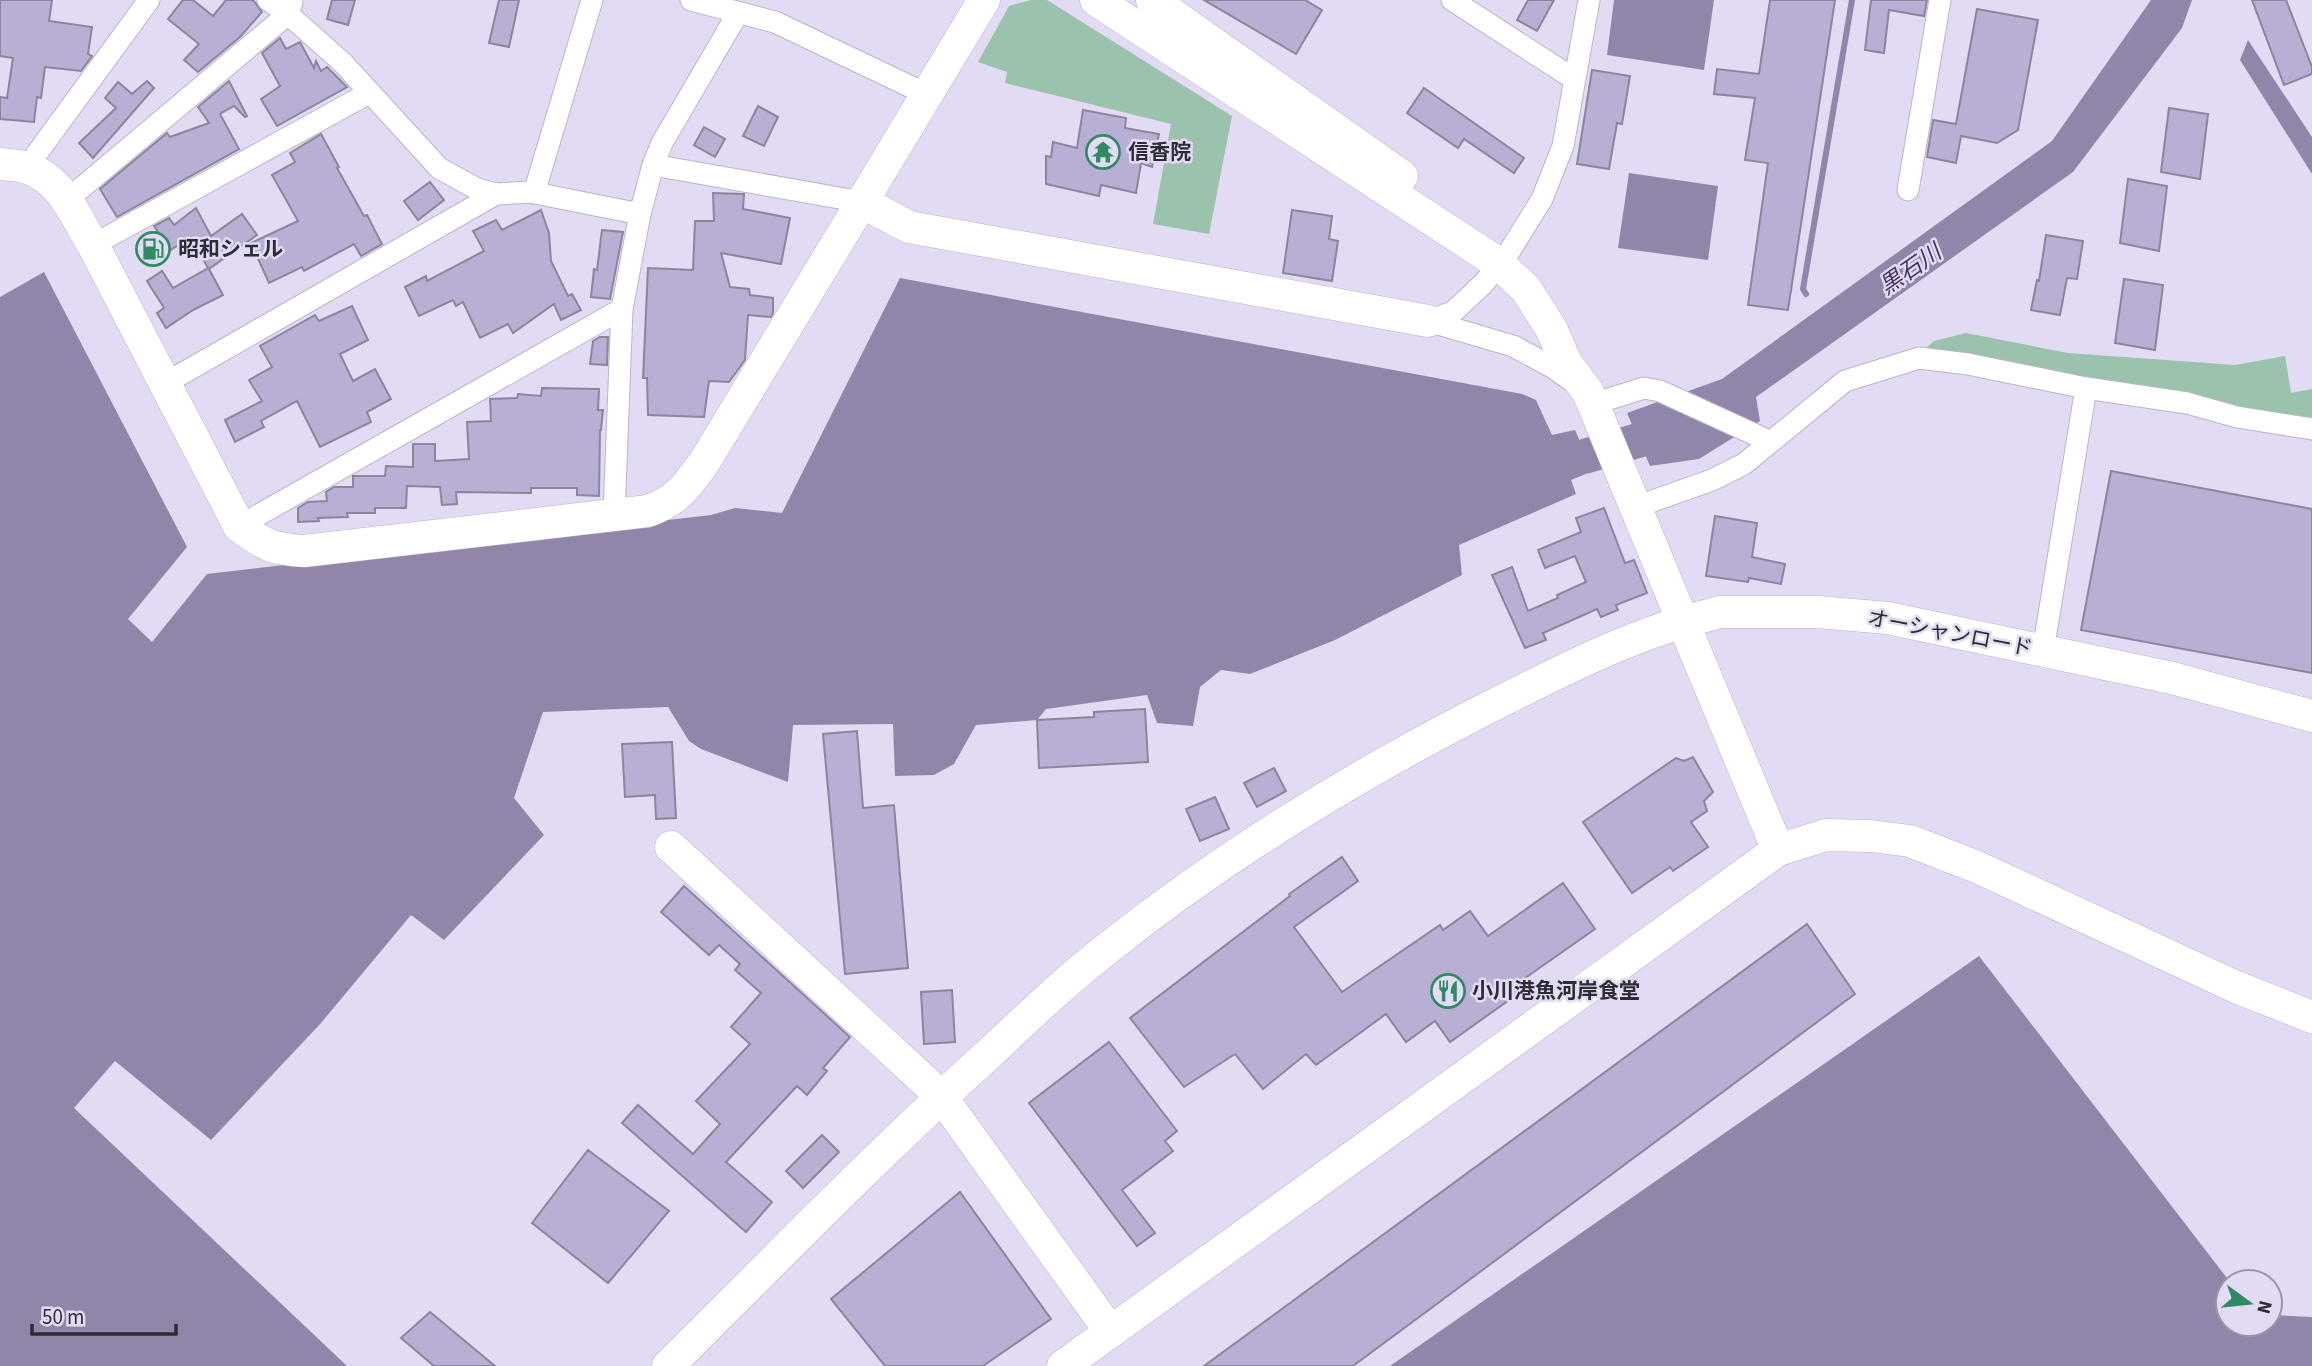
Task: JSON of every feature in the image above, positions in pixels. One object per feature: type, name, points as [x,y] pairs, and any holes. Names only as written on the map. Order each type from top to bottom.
[{"type":"street","points":[[149,0],[13,166],[50,179],[67,200],[239,526],[261,543],[276,549],[304,551],[614,516],[648,511],[677,498],[719,438],[984,0]]},
{"type":"street","points":[[268,0],[290,7],[439,168],[477,189],[496,194],[534,192],[640,214]]},
{"type":"street","points":[[534,192],[592,0]]},
{"type":"street","points":[[691,0],[775,22],[926,94]]},
{"type":"street","points":[[1096,0],[1503,258],[1533,274],[1553,302],[1581,352],[1593,404],[1778,850]]},
{"type":"street","points":[[1452,0],[1574,79]]},
{"type":"street","points":[[1428,321],[1453,312],[1484,283],[1542,199],[1563,146],[1589,0]]},
{"type":"street","points":[[1908,190],[1940,0]]},
{"type":"street","points":[[1157,1],[1503,258]]},
{"type":"street","points":[[67,200],[290,7]]},
{"type":"street","points":[[614,516],[622,309],[640,214],[662,143],[738,13]]},
{"type":"street","points":[[93,245],[369,93]]},
{"type":"street","points":[[653,165],[862,202],[909,227],[1428,321],[1513,346],[1552,367],[1593,404]]},
{"type":"street","points":[[164,384],[496,194]]},
{"type":"street","points":[[239,526],[622,309]]},
{"type":"street","points":[[1636,508],[1712,480],[1744,464],[1844,381],[1919,358],[1968,364],[2086,388],[2187,403],[2237,417],[2312,429]]},
{"type":"street","points":[[1593,404],[1644,388],[1660,391],[1771,442]]},
{"type":"street","points":[[2043,651],[2086,388]]},
{"type":"street","name":"オーシャンロード","points":[[668,1366],[941,1096],[1107,949],[1235,854],[1320,800],[1436,735],[1643,634],[1720,612],[1818,612],[1888,618],[2172,678],[2312,716]]},
{"type":"street","name":"オーシャンロード","points":[[2172,678],[2197,677],[2312,699]]},
{"type":"street","points":[[1063,1366],[1778,850],[1826,835],[1871,836],[1910,841],[1977,867],[2236,987],[2312,1017]]},
{"type":"street","points":[[671,847],[941,1096],[1111,1331]]},
{"type":"green space","points":[[1031,0],[1047,0],[1232,116],[1209,234],[1153,224],[1171,124],[1005,83],[1007,72],[978,62],[1009,6]]},
{"type":"green space","points":[[1966,333],[2068,353],[2235,365],[2285,356],[2291,393],[2312,389],[2312,419],[1919,354],[1934,341]]},
{"type":"water","points":[[1614,0],[1714,0],[1704,70],[1607,55]]},
{"type":"water","points":[[2151,0],[2192,0],[2182,28],[2073,172],[1756,397],[1760,421],[1699,459],[1650,466],[1627,413],[1722,379],[2052,141]]},
{"type":"water","points":[[2248,40],[2312,137],[2312,174],[2240,60]]},
{"type":"water","points":[[1629,173],[1718,186],[1708,260],[1618,248]]},
{"type":"water","points":[[44,272],[187,547],[128,619],[152,642],[207,574],[711,515],[735,508],[782,513],[900,278],[1522,394],[1536,400],[1552,435],[1575,430],[1593,471],[1571,480],[1576,494],[1459,545],[1462,575],[1335,640],[1250,674],[1221,670],[1200,687],[1193,726],[1157,723],[1147,695],[1046,709],[1037,720],[976,725],[954,764],[934,775],[895,776],[893,724],[793,725],[788,782],[701,749],[689,741],[668,707],[543,712],[514,798],[544,835],[444,940],[411,915],[321,1023],[211,1140],[115,1061],[74,1108],[347,1366],[0,1366],[0,297]]},
{"type":"water","points":[[1979,956],[2219,1268],[2214,1268],[2214,1338],[2284,1338],[2284,1316],[2312,1317],[2312,1366],[1390,1366]]},
{"type":"building","points":[[0,0],[52,0],[49,21],[92,27],[88,54],[92,56],[81,71],[45,67],[41,98],[37,97],[34,122],[0,119],[0,97],[7,98],[13,58],[0,56]]},
{"type":"building","points":[[183,0],[193,0],[213,16],[226,0],[253,0],[262,12],[240,37],[198,72],[184,60],[199,44],[168,19]]},
{"type":"building","points":[[332,0],[355,0],[348,25],[327,19]]},
{"type":"building","points":[[499,0],[519,0],[509,47],[489,43]]},
{"type":"building","points":[[1204,0],[1305,0],[1322,10],[1296,54]]},
{"type":"building","points":[[1528,0],[1554,0],[1537,31],[1517,20]]},
{"type":"building","points":[[1770,0],[1835,0],[1788,310],[1748,305],[1768,163],[1745,160],[1755,98],[1714,94],[1717,69],[1759,74]]},
{"type":"building","points":[[1871,0],[1927,0],[1924,16],[1889,10],[1884,53],[1865,50]]},
{"type":"building","points":[[2252,0],[2286,0],[2312,67],[2312,74],[2284,85]]},
{"type":"building","points":[[1977,9],[2038,20],[2018,130],[1997,143],[1961,136],[1956,163],[1927,157],[1933,120],[1956,124]]},
{"type":"building","points":[[280,38],[286,49],[300,42],[314,68],[316,61],[321,71],[327,67],[347,87],[277,126],[261,99],[280,86],[262,53]]},
{"type":"building","points":[[1592,70],[1630,76],[1622,124],[1617,123],[1609,169],[1577,164]]},
{"type":"building","points":[[147,81],[154,88],[93,158],[79,143],[116,108],[105,98],[118,82],[132,94]]},
{"type":"building","points":[[229,81],[247,116],[234,106],[220,114],[239,149],[117,217],[100,189],[167,133],[170,137],[209,123],[198,107]]},
{"type":"building","points":[[1424,88],[1524,158],[1514,173],[1464,139],[1458,148],[1407,113]]},
{"type":"building","points":[[758,106],[778,117],[764,146],[743,136]]},
{"type":"building","points":[[2169,108],[2208,114],[2200,179],[2161,172]]},
{"type":"building","name":"信香院","points":[[1083,110],[1126,118],[1125,128],[1159,134],[1152,167],[1141,163],[1136,193],[1101,185],[1099,196],[1046,184],[1046,156],[1051,157],[1053,142],[1077,148]]},
{"type":"building","points":[[704,127],[725,139],[715,157],[694,145]]},
{"type":"building","points":[[321,134],[339,167],[337,168],[382,244],[361,256],[354,244],[304,271],[302,267],[269,283],[251,243],[298,221],[272,175],[295,162],[290,153]]},
{"type":"building","points":[[2128,179],[2167,186],[2159,251],[2120,243]]},
{"type":"building","points":[[430,182],[444,200],[418,220],[404,201]]},
{"type":"building","points":[[713,193],[744,194],[743,209],[790,218],[781,264],[721,253],[730,287],[749,289],[750,295],[773,298],[773,313],[771,317],[748,315],[745,360],[729,382],[709,381],[704,417],[648,415],[647,378],[643,378],[648,268],[693,270],[695,221],[714,221]]},
{"type":"building","points":[[196,208],[211,236],[242,214],[257,235],[209,269],[223,295],[166,328],[157,313],[164,308],[147,281],[162,271],[173,288],[208,268],[191,237],[147,265],[137,249],[160,235],[154,226],[169,218],[174,225]]},
{"type":"building","points":[[541,210],[549,233],[551,261],[568,296],[572,294],[581,310],[561,320],[554,304],[513,333],[508,324],[480,338],[463,302],[456,306],[453,300],[419,316],[405,287],[426,276],[427,281],[484,251],[473,231],[496,220],[502,230]]},
{"type":"building","points":[[1292,210],[1332,216],[1329,239],[1338,241],[1332,281],[1283,273]]},
{"type":"building","points":[[602,230],[623,232],[610,299],[591,297]]},
{"type":"building","points":[[2046,235],[2083,241],[2077,279],[2067,278],[2060,315],[2031,310],[2037,280],[2039,281]]},
{"type":"building","points":[[2124,279],[2163,285],[2155,350],[2115,343]]},
{"type":"building","points":[[352,306],[368,340],[340,354],[353,381],[375,369],[391,399],[367,412],[371,422],[320,447],[297,401],[261,421],[264,427],[235,442],[225,420],[262,401],[249,380],[272,367],[260,346],[315,315],[319,321]]},
{"type":"building","points":[[608,337],[607,365],[590,364],[593,341]]},
{"type":"building","points":[[542,388],[599,389],[598,410],[603,410],[599,496],[577,495],[577,488],[531,488],[531,493],[456,492],[457,504],[442,505],[440,487],[407,486],[406,508],[375,508],[375,513],[347,513],[348,517],[298,522],[298,508],[308,502],[327,501],[326,492],[334,487],[353,487],[353,476],[385,476],[386,466],[413,467],[413,444],[435,444],[435,461],[469,459],[467,422],[491,421],[490,399],[517,398],[518,394],[541,396]]},
{"type":"building","points":[[2111,471],[2312,509],[2312,673],[2081,630]]},
{"type":"building","points":[[1604,508],[1625,563],[1634,560],[1647,593],[1616,605],[1618,610],[1601,617],[1597,609],[1543,633],[1546,640],[1525,648],[1492,575],[1512,567],[1528,611],[1586,582],[1575,556],[1545,568],[1538,550],[1581,532],[1576,518]]},
{"type":"building","points":[[1715,516],[1757,523],[1752,557],[1785,564],[1781,584],[1749,578],[1748,582],[1706,576]]},
{"type":"building","points":[[1145,709],[1148,762],[1039,768],[1037,720],[1094,717],[1094,712]]},
{"type":"building","points":[[857,731],[863,808],[894,805],[908,968],[845,974],[823,734]]},
{"type":"building","points":[[672,742],[676,818],[656,819],[655,795],[625,797],[622,744]]},
{"type":"building","points":[[1693,757],[1713,792],[1704,801],[1707,811],[1691,822],[1708,847],[1673,871],[1670,867],[1632,893],[1583,822],[1676,758],[1684,761]]},
{"type":"building","points":[[1274,768],[1286,791],[1257,807],[1244,783]]},
{"type":"building","points":[[1215,797],[1229,829],[1200,841],[1186,809]]},
{"type":"building","points":[[1342,857],[1358,881],[1294,927],[1342,992],[1440,925],[1443,930],[1470,911],[1488,936],[1563,883],[1595,929],[1521,981],[1526,988],[1450,1042],[1435,1021],[1406,1042],[1386,1014],[1316,1065],[1306,1054],[1263,1089],[1235,1054],[1184,1087],[1130,1018],[1290,896],[1289,894]]},
{"type":"building","points":[[684,886],[850,1037],[823,1068],[827,1071],[807,1095],[797,1086],[726,1162],[772,1202],[746,1232],[622,1123],[638,1105],[693,1154],[720,1124],[696,1101],[750,1044],[731,1027],[761,993],[735,970],[740,964],[719,945],[709,955],[661,912]]},
{"type":"building","points":[[1807,924],[1855,994],[1353,1366],[1204,1366]]},
{"type":"building","points":[[952,990],[955,1042],[924,1044],[921,992]]},
{"type":"building","points":[[1109,1042],[1177,1131],[1165,1141],[1173,1151],[1122,1190],[1155,1233],[1137,1246],[1029,1103]]},
{"type":"building","points":[[822,1135],[839,1152],[803,1188],[786,1171]]},
{"type":"building","points":[[588,1150],[669,1211],[608,1283],[532,1223]]},
{"type":"building","points":[[960,1192],[1051,1319],[983,1366],[885,1366],[831,1299]]},
{"type":"building","points":[[430,1312],[495,1366],[434,1366],[401,1338]]},
{"type":"waterway","points":[[1806,294],[1803,289],[1852,0]]},
{"type":"waterway","name":"黒石川","points":[[1586,456],[1683,427]]},
{"type":"place","name":"信香院","points":[[1103,152]]},
{"type":"place","name":"昭和シェル","points":[[153,249]]},
{"type":"place","name":"小川港魚河岸食堂","points":[[1448,991]]}]
